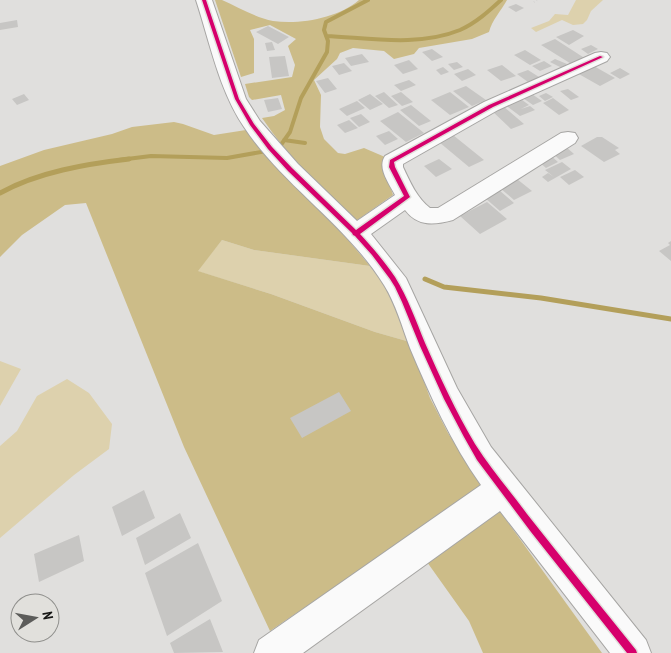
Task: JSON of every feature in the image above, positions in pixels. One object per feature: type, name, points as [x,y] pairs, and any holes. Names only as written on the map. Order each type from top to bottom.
[{"type":"street","points":[[204,0],[237,99],[244,113],[269,146],[376,256],[392,278],[409,309],[444,392],[474,448],[503,489],[633,653]]},
{"type":"street","points":[[568,138],[445,214],[428,218],[420,214],[406,197],[392,167],[392,161],[492,106],[600,56]]},
{"type":"street","points":[[355,234],[406,197]]},
{"type":"street","points":[[272,653],[503,489]]},
{"type":"shaded area","points":[[215,0],[222,0],[267,20],[295,22],[330,16],[359,0],[507,0],[494,20],[489,32],[472,39],[419,48],[414,54],[394,59],[384,51],[353,48],[340,53],[337,59],[314,80],[321,95],[320,127],[324,139],[338,153],[345,154],[364,148],[385,157],[383,163],[393,195],[356,221],[306,172],[272,133],[262,118],[274,116],[285,110],[281,95],[252,100],[249,97],[245,84],[292,77],[295,65],[288,46],[296,39],[270,25],[250,30],[254,39],[254,73],[241,77]]},
{"type":"shaded area","points":[[576,0],[603,0],[591,11],[583,24],[573,25],[562,20],[536,32],[531,28],[549,21],[555,14],[568,15]]},
{"type":"shaded area","points":[[174,122],[214,135],[246,130],[370,266],[254,250],[222,240],[198,271],[271,294],[375,332],[410,342],[430,398],[448,433],[482,487],[270,631],[184,447],[86,203],[65,205],[22,235],[0,257],[0,166],[44,150],[112,134],[132,127]]},
{"type":"shaded area","points":[[222,240],[254,250],[370,266],[387,288],[410,342],[375,332],[271,294],[197,271]]},
{"type":"shaded area","points":[[0,361],[21,369],[0,406]]},
{"type":"shaded area","points":[[67,379],[89,393],[112,424],[109,449],[74,475],[0,538],[0,446],[17,431],[37,396]]},
{"type":"shaded area","points":[[499,510],[602,653],[483,653],[469,621],[427,562]]},
{"type":"building","points":[[516,4],[524,8],[516,12],[508,7]]},
{"type":"building","points":[[17,20],[18,27],[0,30],[0,23]]},
{"type":"building","points":[[268,26],[289,37],[278,44],[256,32]]},
{"type":"building","points":[[573,30],[584,36],[569,45],[556,37]]},
{"type":"building","points":[[555,39],[586,59],[573,65],[541,45]]},
{"type":"building","points":[[272,42],[275,50],[267,51],[265,43]]},
{"type":"building","points":[[591,45],[598,49],[588,54],[581,49]]},
{"type":"building","points":[[432,49],[443,57],[432,61],[422,52]]},
{"type":"building","points":[[525,50],[541,60],[530,65],[514,55]]},
{"type":"building","points":[[362,54],[369,62],[351,66],[345,58]]},
{"type":"building","points":[[285,56],[289,76],[272,78],[269,57]]},
{"type":"building","points":[[555,59],[567,64],[562,68],[550,62]]},
{"type":"building","points":[[409,60],[418,69],[403,74],[394,65]]},
{"type":"building","points":[[544,61],[552,66],[540,71],[532,66]]},
{"type":"building","points":[[457,62],[463,67],[454,70],[448,64]]},
{"type":"building","points":[[344,63],[352,71],[339,75],[332,66]]},
{"type":"building","points":[[502,65],[516,76],[501,81],[487,70]]},
{"type":"building","points":[[592,65],[615,78],[600,86],[577,73]]},
{"type":"building","points":[[443,67],[449,72],[441,75],[436,70]]},
{"type":"building","points":[[620,68],[630,74],[620,79],[610,73]]},
{"type":"building","points":[[468,69],[476,75],[462,81],[454,74]]},
{"type":"building","points":[[528,70],[539,77],[528,82],[517,74]]},
{"type":"building","points":[[328,78],[337,89],[325,93],[316,81]]},
{"type":"building","points":[[409,80],[416,85],[401,91],[394,85]]},
{"type":"building","points":[[466,86],[486,100],[472,106],[453,91]]},
{"type":"building","points":[[568,89],[579,97],[571,100],[560,91]]},
{"type":"building","points":[[384,92],[398,105],[389,108],[375,96]]},
{"type":"building","points":[[401,92],[413,102],[402,106],[391,96]]},
{"type":"building","points":[[450,92],[469,107],[450,115],[431,100]]},
{"type":"building","points":[[529,92],[542,101],[533,105],[520,96]]},
{"type":"building","points":[[546,93],[553,97],[545,101],[539,96]]},
{"type":"building","points":[[24,94],[29,100],[17,105],[12,99]]},
{"type":"building","points":[[370,94],[383,104],[370,110],[358,100]]},
{"type":"building","points":[[518,97],[529,105],[521,109],[530,106],[535,110],[520,116],[504,104]]},
{"type":"building","points":[[278,98],[282,109],[268,112],[264,100]]},
{"type":"building","points":[[553,98],[569,110],[559,115],[543,103]]},
{"type":"building","points":[[357,101],[365,108],[347,116],[339,109]]},
{"type":"building","points":[[411,105],[431,121],[419,126],[400,110]]},
{"type":"building","points":[[503,106],[524,124],[511,129],[491,110]]},
{"type":"building","points":[[398,112],[424,133],[406,142],[380,121]]},
{"type":"building","points":[[361,114],[370,122],[359,127],[350,118]]},
{"type":"building","points":[[349,120],[358,128],[345,133],[337,125]]},
{"type":"building","points":[[389,131],[398,139],[385,145],[376,136]]},
{"type":"building","points":[[453,135],[484,160],[469,167],[439,142]]},
{"type":"building","points":[[597,137],[602,137],[619,148],[615,150],[620,154],[604,162],[581,146]]},
{"type":"building","points":[[565,146],[574,154],[560,160],[551,152]]},
{"type":"building","points":[[550,155],[558,162],[546,168],[538,161]]},
{"type":"building","points":[[439,159],[452,169],[436,177],[424,166]]},
{"type":"building","points":[[562,162],[571,169],[548,182],[542,177],[548,173],[554,177],[545,170]]},
{"type":"building","points":[[575,170],[584,177],[569,185],[560,177]]},
{"type":"building","points":[[517,179],[532,191],[514,200],[500,188]]},
{"type":"building","points":[[499,190],[514,203],[500,211],[484,197]]},
{"type":"building","points":[[487,202],[507,219],[480,234],[460,216]]},
{"type":"building","points":[[671,241],[671,261],[659,251],[670,245],[668,243]]},
{"type":"building","points":[[339,392],[351,411],[302,438],[290,418]]},
{"type":"building","points":[[144,490],[155,518],[122,536],[112,507]]},
{"type":"building","points":[[180,513],[191,538],[145,565],[136,538]]},
{"type":"building","points":[[79,535],[84,561],[39,582],[34,554]]},
{"type":"building","points":[[198,543],[222,601],[167,636],[145,573]]},
{"type":"building","points":[[210,619],[223,652],[174,653],[170,643]]},
{"type":"waterway","points":[[326,36],[324,30],[326,22],[368,0]]},
{"type":"waterway","points":[[326,36],[411,40],[444,35],[471,24],[501,0]]},
{"type":"waterway","points":[[284,140],[290,132],[301,98],[327,52],[328,41],[326,36]]},
{"type":"waterway","points":[[119,160],[151,156],[227,158],[278,149],[284,140]]},
{"type":"waterway","points":[[284,140],[305,143]]},
{"type":"waterway","points":[[0,193],[46,174],[79,166],[129,159]]},
{"type":"waterway","points":[[425,279],[444,287],[541,298],[671,319]]},
{"type":"cycle path","points":[[204,0],[237,99],[252,125],[290,170],[354,231],[392,277],[405,302],[440,384],[480,458],[633,653]]},
{"type":"cycle path","points":[[355,234],[407,197],[392,167],[392,161],[491,106],[601,57]]}]
